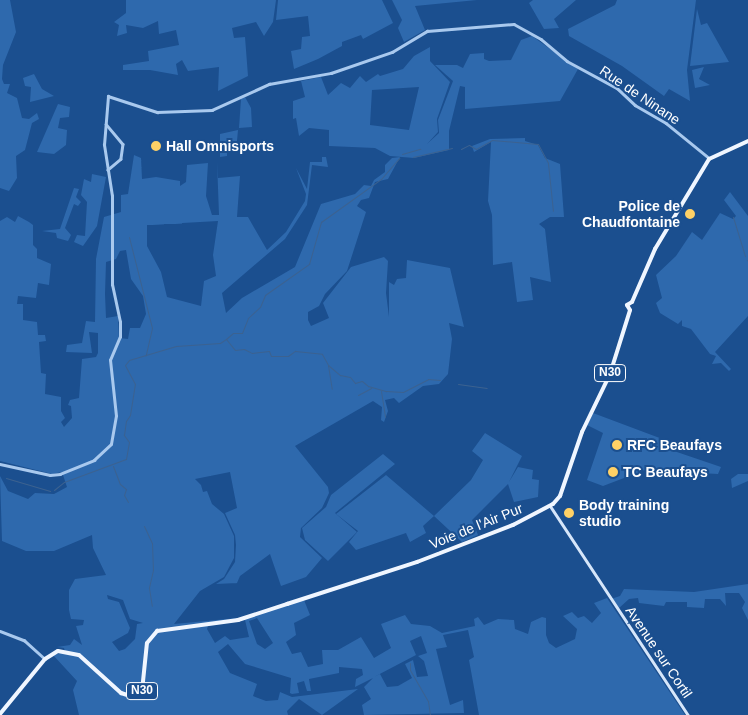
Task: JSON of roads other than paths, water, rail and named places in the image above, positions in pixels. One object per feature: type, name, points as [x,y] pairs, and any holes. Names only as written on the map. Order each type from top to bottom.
[{"type":"main road","points":[[711,160],[748,141]]},
{"type":"main road","name":"Voie de l'Air Pur","points":[[46,659],[58,651],[74,653],[121,693],[134,697],[144,686],[147,643],[152,634],[242,619],[417,562],[513,525],[550,506],[560,496],[582,432],[614,362],[630,310],[635,306],[632,302],[655,249],[711,160]]},
{"type":"main road","name":"Avenue sur Cortil","points":[[550,506],[688,715]]},
{"type":"main road","points":[[0,714],[46,659]]},
{"type":"street","name":"Rue de Ninane","points":[[106,124],[108,96],[157,112],[212,110],[269,84],[331,73],[392,52],[427,31],[514,24],[517,22],[519,26],[533,34],[567,61],[612,85],[635,105],[666,123],[711,160]]},
{"type":"street","points":[[106,124],[123,141],[122,159],[108,170]]},
{"type":"street","points":[[0,464],[50,475],[60,474],[94,460],[111,444],[116,416],[110,360],[120,336],[120,322],[112,285],[112,207],[104,139],[106,124]]},
{"type":"street","points":[[107,162],[112,165]]},
{"type":"street","points":[[0,631],[24,640],[46,659]]},
{"type":"waterway","points":[[461,149],[469,145],[476,149],[492,140],[538,144],[548,163],[553,211]]},
{"type":"waterway","points":[[413,157],[452,148]]},
{"type":"waterway","points":[[402,154],[420,149]]},
{"type":"waterway","points":[[226,339],[233,333],[242,333],[248,318],[260,307],[265,295],[309,264],[321,222],[381,179],[399,158]]},
{"type":"waterway","points":[[733,217],[745,256]]},
{"type":"waterway","points":[[129,237],[152,328],[146,355]]},
{"type":"waterway","points":[[54,490],[64,482],[126,459],[129,442],[124,435],[126,421],[130,415],[135,384],[125,365],[129,360],[176,346],[220,343],[226,339],[235,350],[244,349],[252,353],[269,351],[271,356],[288,356],[295,351],[322,354],[328,365],[340,375],[350,377],[355,383],[362,381],[368,386],[386,391],[403,392],[428,379],[440,380]]},
{"type":"waterway","points":[[328,365],[332,389]]},
{"type":"waterway","points":[[458,384],[487,388]]},
{"type":"waterway","points":[[358,395],[371,388]]},
{"type":"waterway","points":[[381,391],[385,417]]},
{"type":"waterway","points":[[113,466],[120,484],[126,489],[124,495],[128,502]]},
{"type":"waterway","points":[[6,478],[50,491]]},
{"type":"waterway","points":[[144,526],[152,543],[153,570],[149,588],[152,606]]},
{"type":"waterway","points":[[410,663],[410,670],[428,701],[430,715]]},
{"type":"place","name":"Hall Omnisports","points":[[156,146]]},
{"type":"place","name":"Police de Chaudfontaine","points":[[690,214]]},
{"type":"place","name":"RFC Beaufays","points":[[617,445]]},
{"type":"place","name":"TC Beaufays","points":[[613,472]]},
{"type":"place","name":"Body training studio","points":[[569,513]]}]
